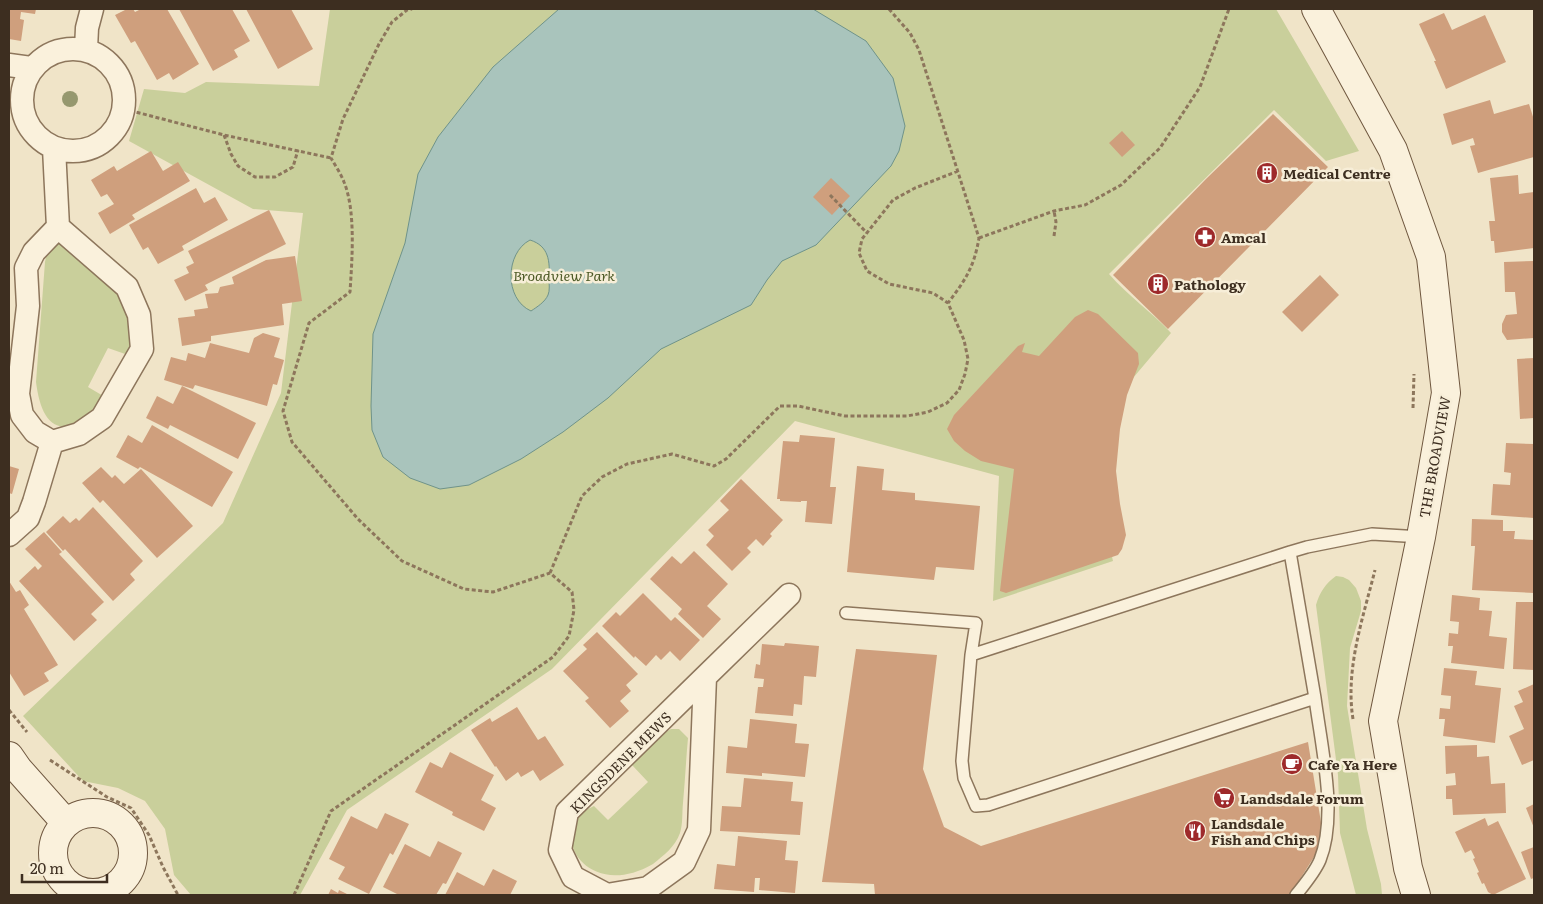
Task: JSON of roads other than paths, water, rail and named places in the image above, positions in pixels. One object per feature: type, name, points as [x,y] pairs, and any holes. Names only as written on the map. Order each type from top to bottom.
[{"type":"street","points":[[86,49],[87,28],[92,9]]},
{"type":"street","name":"THE BROADVIEW","points":[[1316,9],[1393,150],[1431,257],[1446,392],[1421,537],[1383,721],[1408,868],[1416,895]]},
{"type":"street","points":[[61,49],[86,49],[102,57],[115,70],[123,86],[124,109],[118,126],[105,139],[90,148],[71,151],[54,148],[38,139],[15,107],[31,68],[45,56],[61,49]]},
{"type":"street","points":[[9,65],[31,68]]},
{"type":"street","points":[[54,148],[58,227],[34,252],[26,268],[28,306],[18,394],[22,416],[35,432],[52,442],[79,434],[102,418],[142,349],[139,315],[128,286],[58,227]]},
{"type":"street","points":[[9,535],[28,518],[52,442]]},
{"type":"street","name":"KINGSDENE MEWS","points":[[705,678],[699,830],[684,862],[648,888],[607,895],[573,878],[560,850],[567,812],[789,595]]},
{"type":"street","points":[[9,756],[18,769],[66,823]]},
{"type":"street","points":[[96,812],[108,814],[120,821],[130,834],[134,848],[130,888],[112,889],[98,893],[65,891],[55,868],[52,854],[57,834],[66,823],[82,814],[96,812]]},
{"type":"lane","points":[[971,655],[1307,547],[1372,534],[1421,537]]},
{"type":"lane","points":[[1290,552],[1315,698],[1327,787],[1327,825],[1320,860],[1296,895]]},
{"type":"lane","points":[[846,613],[976,623],[971,655],[962,762],[964,778],[976,806],[988,805],[1315,698]]},
{"type":"water","points":[[559,9],[813,9],[866,41],[893,78],[905,126],[899,151],[891,166],[816,245],[782,261],[751,305],[661,349],[608,398],[563,432],[521,459],[469,485],[440,489],[410,478],[383,457],[372,430],[373,334],[405,243],[418,174],[438,137],[493,67]],"holes":[[[530,240],[545,250],[547,255],[549,289],[545,300],[531,311],[522,305],[516,297],[512,287],[511,276],[512,265],[522,246]]]},
{"type":"place","name":"Medical Centre","points":[[1267,173]]},
{"type":"place","name":"Amcal","points":[[1205,237]]},
{"type":"place","name":"Pathology","points":[[1158,284]]},
{"type":"place","name":"Cafe Ya Here","points":[[1292,764]]},
{"type":"place","name":"Landsdale Forum","points":[[1224,798]]},
{"type":"place","name":"Landsdale Fish and Chips","points":[[1195,831]]},
{"type":"park label","name":"Broadview Park","points":[[564,275]]}]
